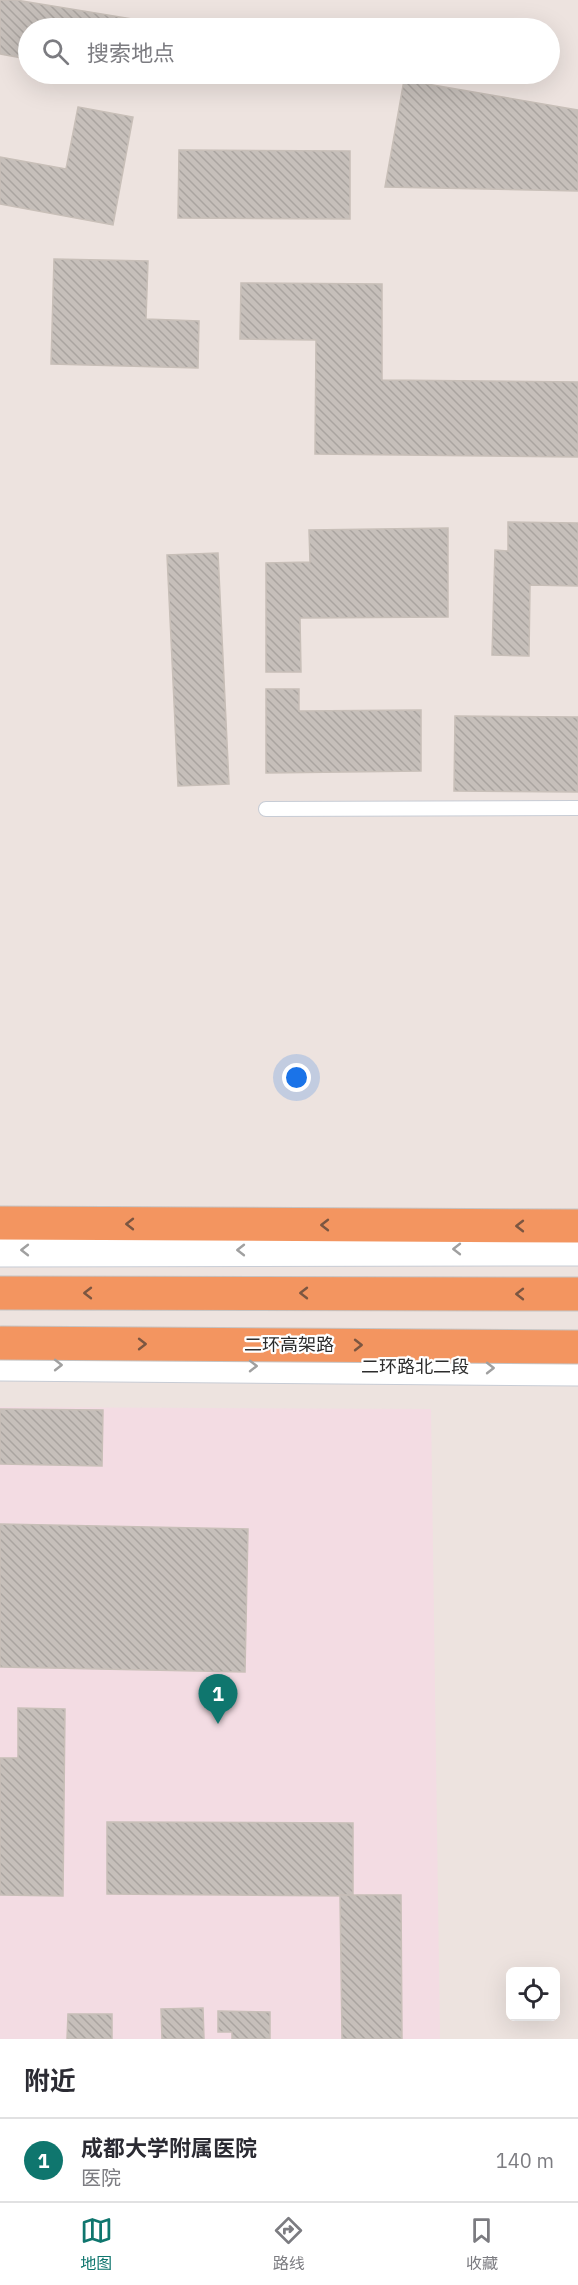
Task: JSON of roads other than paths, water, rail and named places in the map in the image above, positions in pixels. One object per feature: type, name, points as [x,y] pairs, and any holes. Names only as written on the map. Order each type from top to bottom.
[{"type":"highway","points":[[0,1223],[578,1226]]},
{"type":"highway","points":[[0,1293],[578,1294]]},
{"type":"highway","name":"二环高架路","points":[[0,1343],[578,1347]]},
{"type":"main road","points":[[0,1250],[578,1249]]},
{"type":"main road","name":"二环路北二段","points":[[0,1364],[578,1369]]},
{"type":"lane","points":[[266,809],[578,808]]},
{"type":"place","name":"成都大学附属医院","points":[[218,1724]]}]
